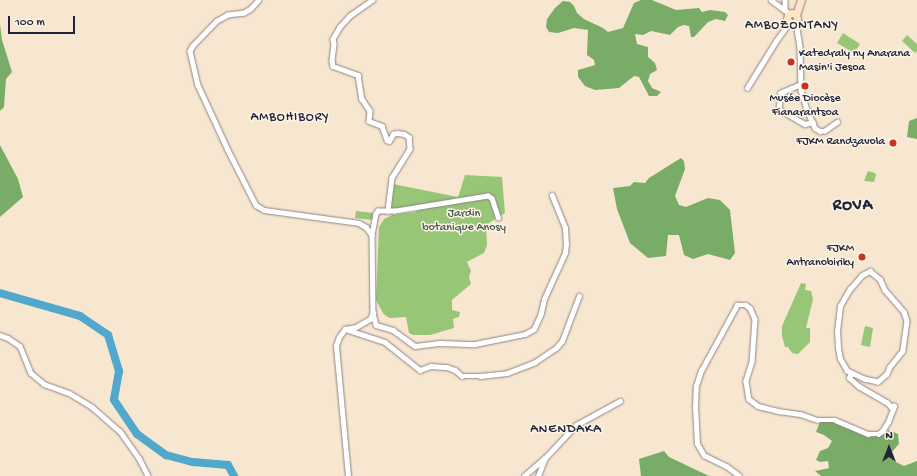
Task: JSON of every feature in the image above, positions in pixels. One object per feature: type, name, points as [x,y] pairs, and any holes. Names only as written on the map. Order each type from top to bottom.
[{"type":"street","points":[[259,0],[252,9],[244,13],[228,15],[217,21],[190,51],[198,85],[228,150],[256,205],[260,208],[287,214],[359,223],[366,227],[372,235]]},
{"type":"street","points":[[373,0],[350,16],[340,27],[333,39],[334,44],[332,61],[333,66],[358,75],[362,99],[370,111],[369,121],[382,126],[387,140],[389,141],[393,134],[396,133],[404,134],[409,137],[410,149],[392,178],[388,211]]},
{"type":"street","points":[[771,0],[791,17]]},
{"type":"street","points":[[747,88],[801,0]]},
{"type":"street","points":[[784,1],[791,17],[800,48],[800,85],[815,128],[824,131],[837,122]]},
{"type":"street","points":[[800,85],[781,93],[779,109],[805,124],[813,122]]},
{"type":"street","points":[[498,218],[492,199],[488,196],[378,212],[376,214],[372,235],[373,313],[376,324],[392,330],[415,346],[440,343],[475,344],[530,332],[534,329],[541,313],[544,300],[565,253],[565,228],[552,195]]},
{"type":"street","points":[[739,476],[727,467],[704,456],[697,444],[696,429],[696,386],[701,370],[737,305],[746,305],[754,313],[755,319],[752,362],[746,381],[749,399],[758,406],[800,414],[817,420],[835,420],[868,434],[878,434],[888,422],[894,406],[891,407],[887,403],[859,387],[850,378],[851,373],[840,359],[838,336],[839,315],[844,298],[862,275],[870,271],[880,278],[885,290],[904,312],[907,321],[903,351],[890,367],[888,374],[878,382],[851,373]]},
{"type":"street","points":[[345,329],[385,342],[420,370],[431,366],[447,367],[455,370],[462,376],[507,373],[535,362],[556,348],[562,341],[579,296]]},
{"type":"street","points":[[348,476],[336,346],[339,337],[345,329],[356,327],[370,319],[373,313]]},
{"type":"street","points":[[0,335],[8,338],[20,346],[31,373],[44,384],[69,393],[92,407],[120,431],[139,458],[148,476]]},
{"type":"street","points":[[524,476],[545,458],[576,425],[620,401]]},
{"type":"street","points":[[538,476],[545,458]]},
{"type":"green space","points":[[641,0],[652,0],[676,10],[699,8],[702,12],[710,10],[725,12],[728,15],[725,21],[716,19],[708,22],[694,37],[691,37],[689,26],[684,25],[678,27],[670,35],[651,31],[643,35],[635,34],[637,44],[648,47],[648,57],[655,63],[657,70],[650,74],[648,81],[652,88],[661,92],[657,96],[649,96],[639,77],[634,76],[619,88],[595,90],[585,86],[578,77],[578,70],[595,65],[594,60],[587,55],[588,30],[574,28],[558,33],[549,32],[546,27],[547,19],[555,8],[563,1],[570,2],[574,6],[577,13],[584,19],[608,32],[623,28],[634,3]]},
{"type":"green space","points":[[0,24],[2,40],[12,72],[6,79],[4,107],[0,111]]},
{"type":"green space","points":[[843,33],[860,44],[854,53],[837,43]]},
{"type":"green space","points":[[907,35],[917,44],[917,51],[915,53],[902,41]]},
{"type":"green space","points":[[917,118],[917,139],[907,137],[909,121]]},
{"type":"green space","points":[[0,145],[18,179],[23,197],[0,217]]},
{"type":"green space","points":[[681,158],[684,161],[685,169],[675,196],[679,205],[686,207],[708,198],[720,200],[730,210],[735,253],[730,260],[708,254],[693,259],[684,255],[679,235],[668,235],[666,256],[648,258],[630,243],[617,209],[613,188],[630,186],[634,182],[645,183],[649,178]]},
{"type":"green space","points":[[868,171],[875,173],[876,175],[874,182],[864,181]]},
{"type":"green space","name":"Jardin botanique Anosy","points":[[465,175],[502,177],[505,213],[486,225],[487,245],[484,253],[467,262],[471,271],[469,277],[471,284],[452,300],[452,310],[460,312],[459,317],[453,319],[454,328],[430,335],[413,335],[409,333],[406,317],[390,318],[386,316],[376,300],[379,227],[384,219],[392,215],[416,212],[421,206],[389,210],[393,184],[458,197]]},
{"type":"green space","points":[[356,211],[374,213],[373,220],[355,218]]},
{"type":"green space","points":[[801,283],[806,284],[805,290],[811,291],[813,299],[806,328],[810,328],[810,342],[798,354],[792,353],[788,347],[785,347],[782,336],[782,326]]},
{"type":"green space","points":[[865,326],[873,328],[870,347],[861,345]]},
{"type":"green space","points":[[820,422],[833,422],[869,437],[877,436],[889,430],[898,434],[899,444],[891,453],[894,461],[904,466],[917,461],[917,476],[821,476],[815,471],[829,468],[828,461],[820,462],[816,460],[820,451],[828,448],[832,441],[824,435],[816,432]]},
{"type":"green space","points":[[664,451],[669,457],[709,476],[641,476],[639,459]]},
{"type":"waterway","points":[[0,293],[80,316],[108,335],[119,371],[114,400],[137,434],[166,455],[193,462],[228,465],[234,476]]},
{"type":"place","name":"Katedraly ny Anarana Masin'i Jesoa","points":[[791,62]]},
{"type":"place","name":"Musée Diocèse Fianarantsoa","points":[[805,86]]},
{"type":"place","name":"FJKM Randzavola","points":[[893,143]]},
{"type":"place","name":"FJKM Antranobiriky","points":[[862,257]]},
{"type":"district","name":"AMBOZONTANY","points":[[792,26]]},
{"type":"district","name":"AMBOHIBORY","points":[[290,118]]},
{"type":"district","name":"ROVA","points":[[853,207]]},
{"type":"district","name":"ANENDAKA","points":[[566,430]]}]
